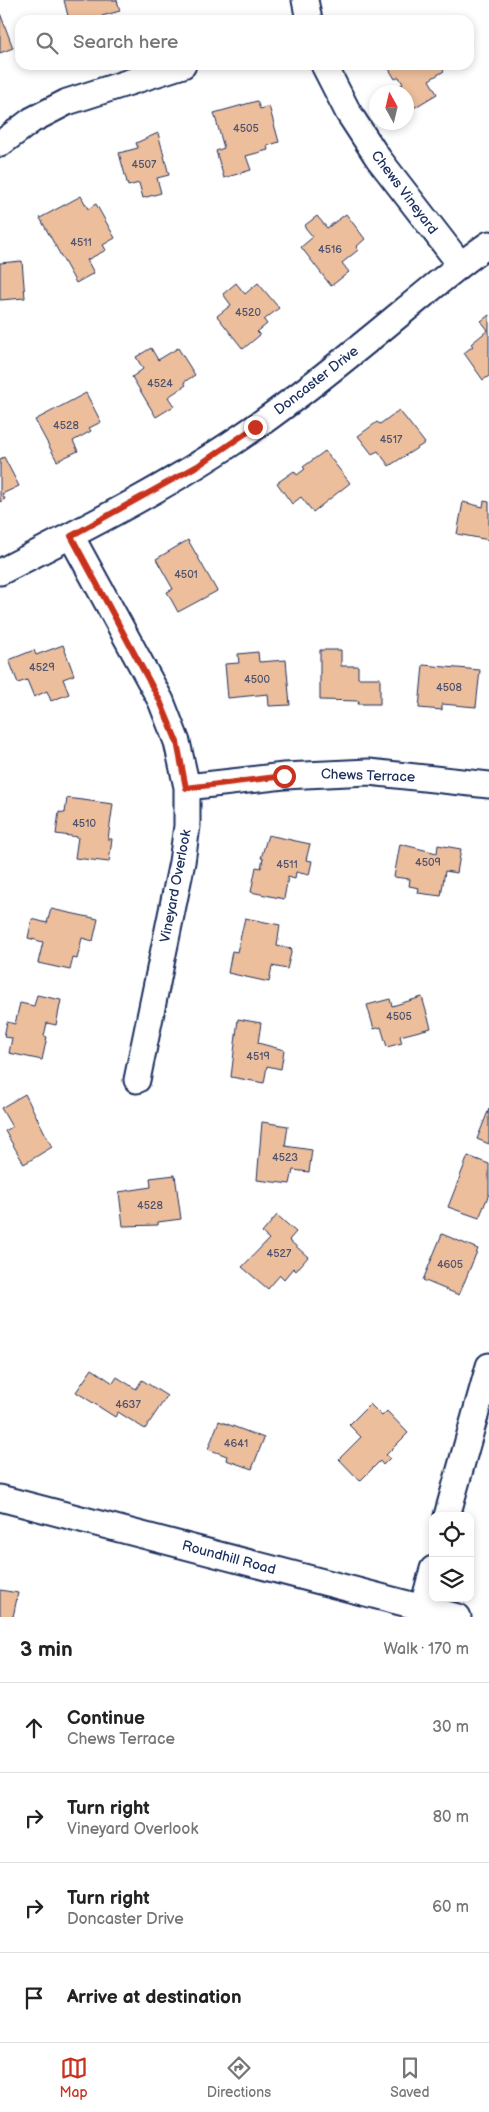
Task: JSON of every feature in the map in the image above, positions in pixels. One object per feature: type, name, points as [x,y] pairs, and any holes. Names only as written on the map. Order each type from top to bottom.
[{"type":"street","points":[[305,0],[309,15]]},
{"type":"street","points":[[0,144],[32,120],[67,102],[167,70]]},
{"type":"street","name":"Chews Vineyard","points":[[327,70],[348,112],[378,158],[460,264]]},
{"type":"street","name":"Doncaster Drive","points":[[0,572],[71,536],[199,465],[255,427],[399,315],[460,264],[489,244]]},
{"type":"street","name":"Vineyard Overlook","points":[[71,536],[160,701],[177,742],[186,788],[187,826],[182,862],[137,1080]]},
{"type":"street","name":"Chews Terrace","points":[[186,788],[284,776],[369,772],[489,785]]},
{"type":"street","points":[[448,1512],[489,1366]]},
{"type":"street","name":"Roundhill Road","points":[[0,1498],[423,1606],[458,1617]]},
{"type":"street","points":[[423,1606],[429,1584]]},
{"type":"building","points":[[64,0],[117,0],[120,11],[106,15],[68,15]]},
{"type":"building","points":[[0,13],[13,48],[0,53]]},
{"type":"building","points":[[390,70],[444,71],[429,80],[437,94],[414,108],[414,85],[401,85],[403,84],[399,77],[395,79]]},
{"type":"building","points":[[257,101],[260,109],[269,106],[279,142],[267,146],[268,150],[246,156],[251,170],[224,178],[216,151],[224,148],[214,113]]},
{"type":"building","points":[[158,133],[169,175],[157,178],[161,193],[143,198],[139,183],[128,186],[119,153],[138,148],[136,143]]},
{"type":"building","points":[[81,196],[88,209],[96,204],[115,238],[103,245],[106,250],[87,260],[94,273],[76,283],[40,218]]},
{"type":"building","points":[[346,214],[365,239],[356,247],[358,250],[342,263],[349,272],[331,286],[301,247],[313,237],[304,226],[317,216],[327,228]]},
{"type":"building","points":[[22,261],[25,298],[0,300],[0,263]]},
{"type":"building","points":[[236,283],[245,294],[258,283],[279,308],[264,320],[267,324],[257,332],[260,335],[243,349],[217,316],[231,305],[223,294]]},
{"type":"building","points":[[489,315],[489,376],[483,380],[464,353],[473,346],[471,344],[488,330],[481,321]]},
{"type":"building","points":[[151,348],[158,360],[178,348],[195,375],[184,382],[186,385],[168,397],[174,406],[156,417],[132,377],[143,369],[136,357]]},
{"type":"building","points":[[86,393],[101,422],[89,428],[91,431],[73,441],[78,451],[57,461],[35,420]]},
{"type":"building","points":[[399,410],[425,443],[389,466],[378,451],[372,454],[358,436],[377,422],[380,424]]},
{"type":"building","points":[[325,451],[350,483],[313,512],[301,497],[292,504],[277,483],[294,471],[297,475],[305,469],[303,467]]},
{"type":"building","points":[[4,457],[19,486],[2,494],[5,499],[0,502],[0,459]]},
{"type":"building","points":[[484,501],[489,502],[489,540],[457,534],[463,502],[483,507]]},
{"type":"building","points":[[188,540],[217,591],[178,612],[167,592],[173,589],[156,559]]},
{"type":"building","points":[[63,645],[74,675],[63,679],[69,694],[51,701],[47,691],[34,697],[27,680],[18,683],[9,660],[34,650],[36,655]]},
{"type":"building","points":[[320,650],[341,650],[341,666],[358,666],[358,678],[380,678],[380,704],[358,704],[359,701],[320,700]]},
{"type":"building","points":[[258,652],[259,662],[286,660],[290,705],[269,706],[268,694],[228,698],[225,664],[239,663],[238,654]]},
{"type":"building","points":[[423,665],[480,670],[476,707],[442,704],[442,710],[419,708]]},
{"type":"building","points":[[67,798],[113,804],[108,839],[112,839],[109,862],[75,858],[78,837],[56,834],[59,812],[65,813]]},
{"type":"building","points":[[268,835],[310,844],[306,860],[312,861],[309,875],[296,872],[295,879],[288,877],[284,899],[251,892],[256,867],[261,868],[263,858],[261,858]]},
{"type":"building","points":[[400,844],[437,853],[438,845],[461,849],[457,873],[445,871],[441,896],[418,893],[419,888],[409,886],[410,879],[394,877]]},
{"type":"building","points":[[51,909],[98,919],[93,941],[82,938],[77,959],[73,958],[70,970],[38,963],[43,942],[28,938],[32,919],[47,923]]},
{"type":"building","points":[[245,918],[280,925],[277,946],[292,949],[287,969],[272,966],[269,982],[228,973],[232,951],[237,952]]},
{"type":"building","points":[[37,995],[61,1000],[56,1025],[47,1023],[44,1036],[47,1037],[42,1060],[9,1053],[12,1038],[4,1037],[7,1022],[15,1024],[20,1003],[34,1006]]},
{"type":"building","points":[[422,997],[431,1028],[400,1036],[402,1043],[387,1047],[381,1027],[374,1029],[367,1005],[390,999],[392,1006]]},
{"type":"building","points":[[238,1019],[261,1023],[258,1043],[284,1050],[281,1069],[267,1066],[264,1083],[231,1077]]},
{"type":"building","points":[[25,1094],[52,1147],[24,1164],[5,1131],[12,1127],[1,1108]]},
{"type":"building","points":[[489,1109],[489,1144],[477,1139]]},
{"type":"building","points":[[262,1122],[288,1126],[285,1146],[312,1150],[309,1172],[293,1170],[290,1184],[257,1180]]},
{"type":"building","points":[[468,1156],[489,1164],[489,1194],[479,1218],[448,1207]]},
{"type":"building","points":[[175,1175],[181,1219],[158,1222],[158,1225],[123,1226],[119,1192],[151,1187],[150,1178]]},
{"type":"building","points":[[277,1215],[296,1232],[289,1240],[308,1257],[296,1271],[293,1268],[284,1279],[280,1275],[268,1289],[242,1267],[269,1239],[262,1233]]},
{"type":"building","points":[[442,1234],[478,1249],[459,1295],[423,1280]]},
{"type":"building","points":[[92,1369],[113,1383],[117,1377],[136,1389],[142,1380],[167,1396],[145,1429],[118,1412],[115,1417],[76,1392]]},
{"type":"building","points":[[370,1404],[382,1416],[387,1411],[408,1433],[386,1455],[390,1458],[383,1465],[380,1461],[360,1481],[339,1459],[361,1437],[349,1425]]},
{"type":"building","points":[[219,1421],[264,1438],[252,1469],[226,1460],[227,1456],[208,1449]]},
{"type":"building","points":[[0,1590],[18,1593],[13,1617],[0,1617]]},
{"type":"route","points":[[255,427],[199,465],[71,536],[160,701],[177,742],[186,788],[284,776]]}]
